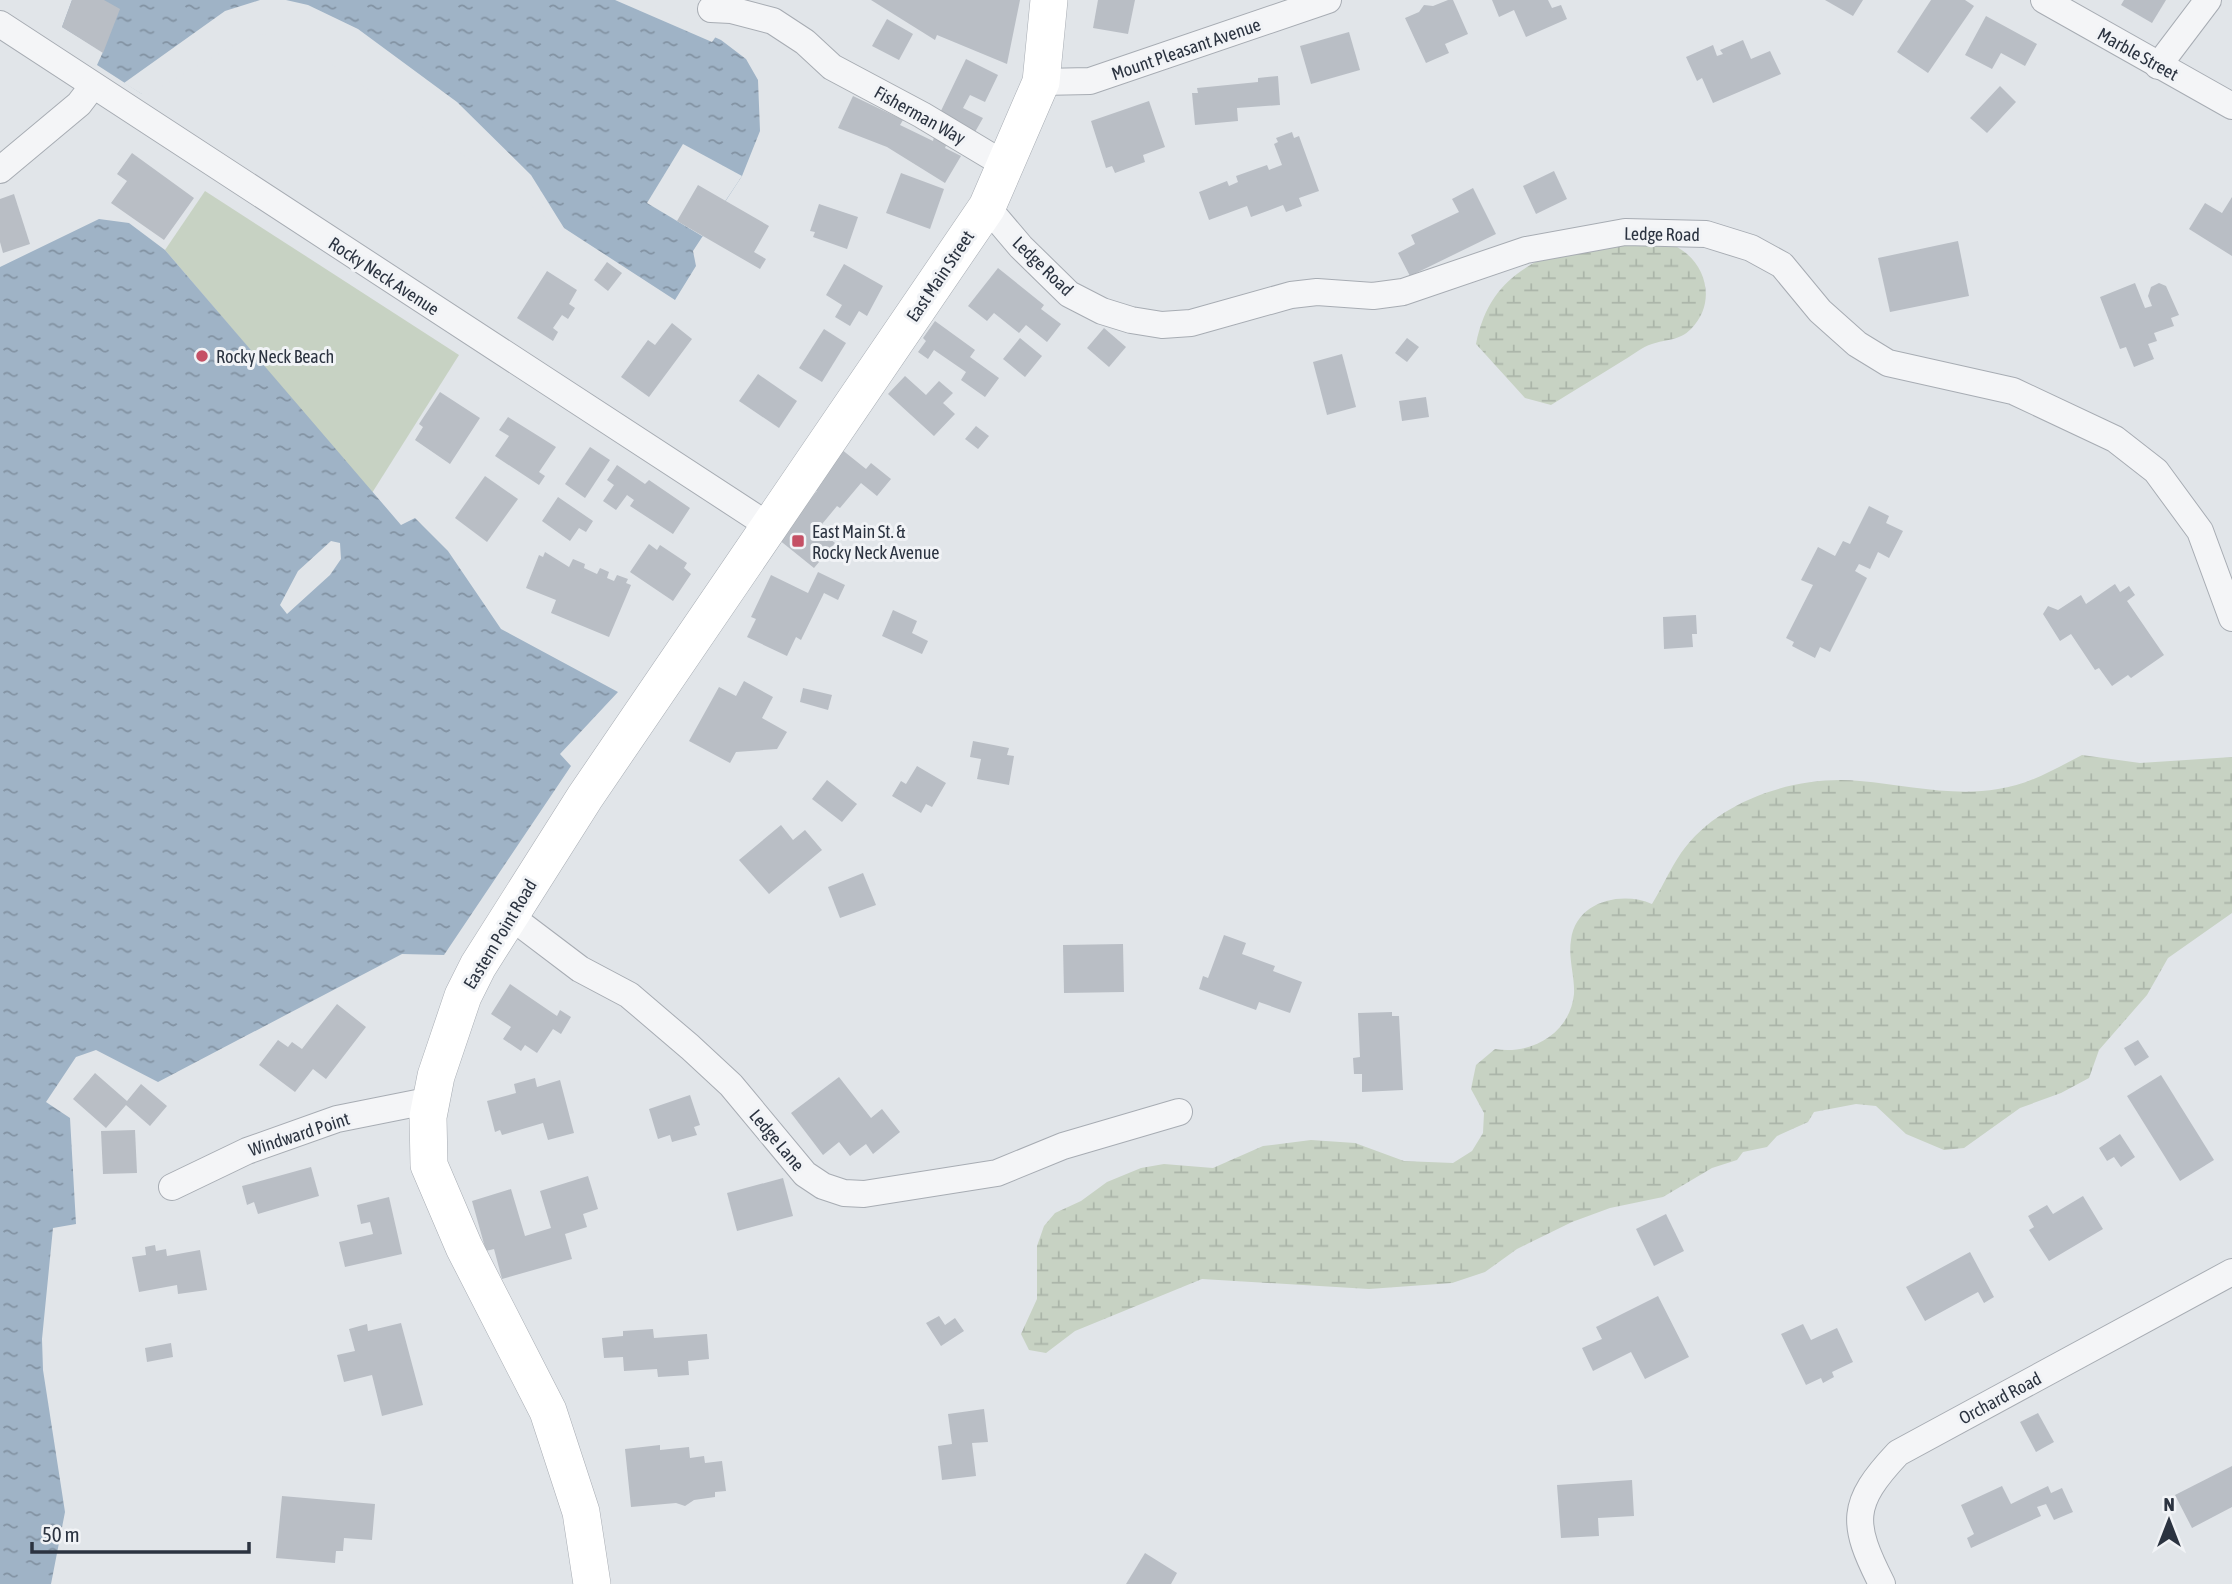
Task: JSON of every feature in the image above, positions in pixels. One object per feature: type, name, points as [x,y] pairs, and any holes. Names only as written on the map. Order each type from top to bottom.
[{"type":"main road","name":"East Main Street","points":[[769,526],[987,207],[1007,166],[1041,82],[1049,0]]},
{"type":"main road","name":"Eastern Point Road","points":[[592,1584],[582,1512],[548,1411],[464,1247],[429,1165],[428,1118],[436,1076],[463,996],[585,797],[769,526]]},
{"type":"street","name":"Marble Street","points":[[2045,0],[2232,106]]},
{"type":"street","points":[[2158,66],[2208,0]]},
{"type":"street","name":"Mount Pleasant Avenue","points":[[1041,82],[1090,82],[1318,2]]},
{"type":"street","name":"Fisherman Way","points":[[711,9],[731,10],[772,21],[805,42],[832,67],[922,115],[1007,166]]},
{"type":"street","name":"Rocky Neck Avenue","points":[[3,28],[769,526]]},
{"type":"street","points":[[0,170],[79,104],[92,87]]},
{"type":"street","name":"Ledge Road","points":[[987,207],[1021,247],[1069,294],[1102,311],[1131,320],[1163,325],[1191,323],[1291,295],[1317,292],[1373,296],[1403,292],[1526,250],[1625,232],[1706,234],[1751,248],[1782,265],[1820,311],[1857,344],[1888,363],[2013,391],[2115,439],[2156,471],[2200,531],[2232,618]]},
{"type":"street","name":"Ledge Lane","points":[[510,916],[580,970],[629,995],[731,1085],[805,1174],[823,1186],[844,1194],[864,1194],[997,1173],[1063,1146],[1179,1112]]},
{"type":"street","name":"Windward Point","points":[[172,1187],[247,1151],[337,1119],[432,1100]]},
{"type":"street","name":"Orchard Road","points":[[1882,1584],[1862,1545],[1859,1520],[1870,1482],[1898,1452],[2232,1272]]},
{"type":"green space","points":[[205,191],[459,355],[372,493],[165,250]]},
{"type":"green space","points":[[1578,244],[1673,245],[1694,261],[1700,271],[1706,295],[1704,307],[1699,318],[1686,333],[1645,347],[1551,405],[1525,398],[1476,344],[1490,305],[1512,278],[1541,259]]},
{"type":"green space","points":[[2082,755],[2140,763],[2232,757],[2232,913],[2168,958],[2147,995],[2099,1050],[2089,1078],[2061,1093],[2020,1108],[1964,1148],[1944,1150],[1906,1134],[1876,1106],[1856,1104],[1814,1112],[1808,1122],[1777,1136],[1767,1147],[1743,1152],[1737,1160],[1712,1168],[1663,1197],[1610,1208],[1572,1222],[1517,1249],[1485,1272],[1452,1283],[1369,1289],[1202,1279],[1075,1331],[1046,1353],[1029,1350],[1021,1334],[1037,1299],[1037,1246],[1044,1226],[1055,1213],[1081,1201],[1107,1182],[1141,1168],[1164,1164],[1213,1168],[1263,1146],[1311,1140],[1355,1143],[1404,1161],[1453,1163],[1472,1151],[1483,1133],[1484,1113],[1471,1089],[1476,1065],[1495,1049],[1522,1049],[1535,1045],[1557,1031],[1565,1020],[1574,994],[1571,940],[1582,916],[1591,908],[1615,899],[1640,900],[1652,904],[1677,859],[1697,834],[1738,805],[1761,794],[1786,787],[1836,780],[1964,792],[1998,789],[2031,780]]},
{"type":"water","points":[[72,0],[633,0],[721,40],[746,59],[758,80],[760,131],[742,176],[693,251],[696,266],[675,300],[564,228],[503,178],[333,61],[276,31],[258,31],[142,94],[97,65],[103,52],[62,27]]},
{"type":"water","points":[[99,219],[129,223],[165,250],[401,525],[415,518],[448,551],[501,629],[618,692],[560,754],[571,766],[444,955],[402,954],[158,1082],[96,1050],[76,1057],[46,1102],[70,1118],[76,1224],[53,1228],[42,1339],[43,1370],[65,1512],[51,1584],[0,1584],[0,267]],"holes":[[[331,541],[340,543],[341,559],[330,575],[287,614],[280,605],[298,571]]]},
{"type":"pier","points":[[260,0],[286,0],[308,5],[358,29],[457,102],[531,175],[564,228],[562,231],[501,181],[331,64],[295,42],[275,34],[243,40],[145,96],[124,83],[225,11]]},
{"type":"pier","points":[[615,0],[642,0],[717,35],[712,42]]},
{"type":"pier","points":[[683,144],[742,176],[702,236],[647,203]]},
{"type":"building","points":[[72,0],[104,0],[120,9],[103,53],[62,27]]},
{"type":"building","points":[[871,0],[1020,0],[1007,64],[937,35],[935,40]]},
{"type":"building","points":[[1098,0],[1135,0],[1128,34],[1093,28]]},
{"type":"building","points":[[1453,0],[1468,34],[1445,44],[1449,53],[1426,63],[1405,18],[1419,12],[1424,5],[1433,6]]},
{"type":"building","points":[[1492,0],[1548,0],[1552,8],[1561,5],[1567,19],[1526,37],[1514,10],[1499,17]]},
{"type":"building","points":[[1825,0],[1863,0],[1853,16]]},
{"type":"building","points":[[1931,0],[1965,0],[1974,6],[1928,73],[1897,52]]},
{"type":"building","points":[[2124,0],[2166,0],[2152,23],[2121,5]]},
{"type":"building","points":[[1986,16],[2037,44],[2025,66],[2001,53],[1992,69],[1965,55]]},
{"type":"building","points":[[887,19],[913,34],[899,60],[872,46]]},
{"type":"building","points":[[1349,32],[1360,70],[1311,84],[1300,46]]},
{"type":"building","points":[[1743,40],[1751,59],[1770,51],[1781,74],[1713,103],[1702,78],[1697,81],[1686,57],[1713,45],[1717,56],[1723,54],[1720,50]]},
{"type":"building","points":[[966,59],[998,75],[985,102],[970,95],[963,108],[983,118],[975,132],[939,115]]},
{"type":"building","points":[[1278,76],[1280,105],[1237,108],[1238,121],[1195,125],[1192,93],[1198,93],[1197,88],[1258,82],[1258,78]]},
{"type":"building","points":[[2000,86],[2016,102],[1987,133],[1970,118]]},
{"type":"building","points":[[853,96],[903,120],[900,125],[933,141],[934,137],[947,143],[945,148],[961,156],[945,183],[887,147],[838,128]]},
{"type":"building","points":[[1149,101],[1165,147],[1143,155],[1145,162],[1115,173],[1112,166],[1106,168],[1091,121]]},
{"type":"building","points":[[1292,132],[1294,138],[1299,136],[1319,191],[1299,198],[1302,206],[1286,212],[1283,205],[1251,217],[1247,206],[1209,220],[1199,192],[1227,181],[1229,186],[1238,182],[1236,176],[1267,165],[1269,170],[1282,165],[1274,144],[1278,142],[1276,138]]},
{"type":"building","points":[[132,153],[194,198],[164,240],[111,203],[127,181],[117,174]]},
{"type":"building","points":[[1554,171],[1567,199],[1536,214],[1523,186]]},
{"type":"building","points":[[901,173],[944,189],[930,229],[886,213]]},
{"type":"building","points":[[698,185],[769,226],[754,252],[766,259],[760,269],[677,221]]},
{"type":"building","points":[[1473,188],[1496,234],[1410,276],[1398,253],[1415,244],[1411,235],[1459,212],[1452,199]]},
{"type":"building","points":[[14,194],[30,244],[3,253],[0,242],[0,199]]},
{"type":"building","points":[[2232,197],[2232,256],[2189,229],[2205,203],[2222,213]]},
{"type":"building","points":[[819,204],[858,217],[847,249],[813,237],[815,232],[810,231]]},
{"type":"building","points":[[1958,241],[1969,296],[1890,312],[1878,258]]},
{"type":"building","points":[[607,262],[622,273],[608,291],[594,280]]},
{"type":"building","points":[[844,264],[883,286],[867,316],[859,311],[850,326],[835,317],[842,305],[826,295]]},
{"type":"building","points":[[998,268],[1044,305],[1041,309],[1061,324],[1047,342],[1026,325],[1019,333],[994,313],[987,321],[968,306]]},
{"type":"building","points":[[547,271],[577,290],[569,304],[575,308],[568,319],[562,315],[553,328],[558,332],[553,341],[517,318]]},
{"type":"building","points":[[2135,283],[2145,308],[2152,306],[2148,296],[2151,287],[2159,283],[2166,286],[2179,315],[2171,318],[2174,326],[2154,333],[2157,341],[2148,344],[2154,359],[2134,367],[2126,347],[2120,349],[2100,297]]},
{"type":"building","points":[[935,321],[975,350],[970,357],[999,378],[985,397],[961,380],[966,372],[934,350],[928,359],[918,352],[926,341],[923,338]]},
{"type":"building","points":[[672,323],[692,339],[649,397],[621,377],[648,340],[655,345]]},
{"type":"building","points":[[1104,328],[1126,347],[1109,367],[1087,348]]},
{"type":"building","points":[[824,329],[846,343],[822,382],[799,368]]},
{"type":"building","points":[[1020,338],[1042,356],[1025,377],[1003,359]]},
{"type":"building","points":[[1407,338],[1419,347],[1407,362],[1395,353]]},
{"type":"building","points":[[1342,354],[1356,407],[1327,415],[1313,362]]},
{"type":"building","points":[[758,374],[797,401],[779,428],[739,401]]},
{"type":"building","points":[[905,376],[926,395],[939,381],[953,393],[943,403],[955,414],[934,436],[888,394]]},
{"type":"building","points":[[440,392],[480,418],[450,464],[415,440],[423,427],[419,424]]},
{"type":"building","points":[[1426,397],[1429,417],[1402,421],[1399,401]]},
{"type":"building","points":[[508,417],[556,447],[539,472],[545,476],[539,485],[495,456],[509,436],[499,430]]},
{"type":"building","points":[[976,426],[989,436],[978,449],[965,439]]},
{"type":"building","points":[[590,447],[610,460],[585,498],[565,484]]},
{"type":"building","points":[[841,449],[866,469],[871,463],[891,479],[877,496],[861,483],[840,508],[837,506],[818,529],[835,543],[814,568],[778,539],[817,491],[811,486]]},
{"type":"building","points":[[617,465],[645,484],[649,480],[690,508],[673,534],[630,506],[634,500],[627,495],[616,510],[603,501],[614,485],[607,480]]},
{"type":"building","points":[[485,476],[518,499],[487,542],[455,518]]},
{"type":"building","points":[[558,497],[593,521],[586,532],[579,528],[570,541],[542,521]]},
{"type":"building","points":[[1869,506],[1889,516],[1886,523],[1903,531],[1889,558],[1878,552],[1870,569],[1859,564],[1855,571],[1867,578],[1830,652],[1820,647],[1815,658],[1792,646],[1794,642],[1786,638],[1813,585],[1801,580],[1818,547],[1835,556],[1843,541],[1850,544]]},
{"type":"building","points":[[649,544],[657,550],[660,545],[687,563],[684,568],[691,574],[673,601],[630,572]]},
{"type":"building","points":[[545,552],[569,567],[573,559],[585,564],[584,568],[597,574],[600,568],[609,572],[607,578],[614,581],[617,575],[628,579],[626,583],[631,585],[609,637],[551,613],[556,600],[526,588],[539,555],[543,557]]},
{"type":"building","points":[[818,572],[845,585],[838,600],[824,593],[801,640],[796,637],[787,656],[747,637],[756,619],[751,617],[771,575],[808,593]]},
{"type":"building","points":[[2115,584],[2120,592],[2129,586],[2135,595],[2127,601],[2164,655],[2131,678],[2128,675],[2112,686],[2099,668],[2095,670],[2071,634],[2060,641],[2043,614],[2048,606],[2058,610],[2081,595],[2086,604]]},
{"type":"building","points":[[893,610],[917,621],[912,633],[928,641],[922,654],[882,636]]},
{"type":"building","points":[[1696,615],[1697,634],[1692,634],[1693,647],[1664,649],[1663,617]]},
{"type":"building","points":[[744,681],[773,697],[762,718],[787,732],[777,749],[736,752],[730,763],[689,741],[719,687],[736,696]]},
{"type":"building","points":[[803,688],[832,695],[828,710],[800,702]]},
{"type":"building","points":[[973,741],[1009,748],[1007,755],[1014,756],[1009,785],[977,779],[981,759],[970,757]]},
{"type":"building","points":[[917,766],[946,783],[932,807],[926,804],[921,813],[892,796],[901,781],[906,784]]},
{"type":"building","points":[[827,780],[857,804],[842,822],[812,799]]},
{"type":"building","points":[[781,825],[793,840],[805,830],[822,850],[769,894],[739,860]]},
{"type":"building","points":[[863,873],[876,905],[840,918],[828,887]]},
{"type":"building","points":[[1224,935],[1246,943],[1242,954],[1275,966],[1273,971],[1302,982],[1290,1013],[1259,1002],[1256,1010],[1199,989],[1203,976],[1208,978]]},
{"type":"building","points":[[1123,944],[1124,992],[1064,993],[1063,945]]},
{"type":"building","points":[[510,984],[557,1016],[560,1010],[571,1017],[561,1034],[553,1029],[537,1053],[525,1045],[521,1051],[503,1039],[511,1027],[491,1014]]},
{"type":"building","points":[[337,1004],[366,1027],[326,1079],[313,1069],[295,1092],[259,1065],[278,1040],[288,1047],[292,1042],[302,1049]]},
{"type":"building","points":[[1392,1012],[1392,1016],[1399,1016],[1403,1090],[1362,1092],[1362,1074],[1354,1074],[1353,1058],[1360,1057],[1358,1013]]},
{"type":"building","points":[[2138,1040],[2149,1057],[2135,1066],[2124,1048]]},
{"type":"building","points":[[95,1073],[127,1101],[141,1084],[167,1106],[150,1126],[126,1105],[106,1128],[73,1099]]},
{"type":"building","points":[[2161,1075],[2214,1160],[2180,1181],[2127,1096]]},
{"type":"building","points":[[839,1077],[871,1118],[882,1109],[900,1132],[873,1154],[866,1144],[850,1156],[839,1142],[823,1155],[791,1113]]},
{"type":"building","points":[[535,1078],[537,1087],[560,1080],[574,1133],[548,1140],[543,1123],[502,1135],[500,1130],[495,1132],[487,1101],[516,1093],[514,1084]]},
{"type":"building","points":[[690,1095],[700,1125],[694,1127],[697,1135],[672,1142],[670,1135],[658,1139],[649,1109]]},
{"type":"building","points":[[135,1130],[137,1173],[103,1174],[101,1131]]},
{"type":"building","points":[[2120,1134],[2135,1157],[2121,1167],[2114,1157],[2107,1161],[2099,1148]]},
{"type":"building","points":[[311,1167],[319,1196],[258,1214],[254,1202],[247,1205],[242,1186]]},
{"type":"building","points":[[588,1176],[598,1209],[583,1214],[587,1227],[565,1234],[572,1259],[502,1279],[494,1249],[486,1251],[472,1201],[511,1189],[525,1236],[551,1228],[540,1191]]},
{"type":"building","points":[[783,1178],[793,1216],[737,1231],[727,1193]]},
{"type":"building","points":[[2083,1196],[2103,1229],[2049,1261],[2029,1230],[2034,1227],[2028,1216],[2047,1205],[2053,1214]]},
{"type":"building","points":[[389,1197],[402,1254],[345,1267],[339,1242],[373,1234],[370,1222],[361,1224],[357,1205]]},
{"type":"building","points":[[1666,1214],[1684,1251],[1654,1266],[1636,1229]]},
{"type":"building","points":[[155,1245],[156,1251],[166,1249],[167,1256],[200,1250],[207,1290],[178,1294],[177,1285],[139,1292],[132,1257],[146,1255],[145,1247]]},
{"type":"building","points":[[1970,1252],[1994,1297],[1984,1303],[1978,1292],[1925,1321],[1906,1287]]},
{"type":"building","points":[[1658,1296],[1689,1357],[1645,1379],[1631,1352],[1593,1371],[1582,1348],[1602,1339],[1596,1327]]},
{"type":"building","points":[[939,1316],[945,1325],[955,1318],[964,1331],[941,1346],[926,1323]]},
{"type":"building","points":[[401,1323],[423,1405],[382,1416],[372,1375],[344,1382],[337,1355],[355,1351],[349,1329],[367,1324],[368,1331]]},
{"type":"building","points":[[1803,1324],[1811,1340],[1837,1328],[1853,1362],[1832,1372],[1834,1377],[1823,1383],[1821,1378],[1806,1385],[1781,1334]]},
{"type":"building","points":[[653,1329],[654,1338],[707,1334],[709,1359],[688,1361],[689,1375],[658,1377],[657,1369],[624,1371],[623,1357],[604,1358],[602,1338],[623,1336],[623,1331]]},
{"type":"building","points":[[171,1343],[173,1357],[147,1362],[145,1348]]},
{"type":"building","points":[[984,1409],[988,1442],[972,1443],[976,1476],[942,1480],[938,1446],[952,1444],[948,1414]]},
{"type":"building","points":[[2038,1413],[2054,1442],[2036,1452],[2020,1422]]},
{"type":"building","points":[[660,1445],[660,1450],[689,1447],[690,1458],[704,1456],[705,1463],[722,1461],[726,1491],[715,1492],[715,1497],[694,1500],[685,1506],[676,1503],[631,1507],[625,1449]]},
{"type":"building","points":[[2232,1466],[2232,1507],[2192,1528],[2175,1495]]},
{"type":"building","points":[[1632,1480],[1634,1516],[1598,1518],[1599,1536],[1561,1538],[1557,1485]]},
{"type":"building","points":[[2002,1486],[2011,1504],[2048,1486],[2051,1493],[2062,1488],[2073,1512],[2054,1520],[2046,1504],[2037,1507],[2041,1516],[1971,1548],[1967,1538],[1974,1534],[1961,1505]]},
{"type":"building","points":[[282,1496],[375,1504],[372,1540],[344,1538],[343,1551],[336,1551],[335,1563],[276,1558]]},
{"type":"building","points":[[1145,1553],[1177,1573],[1171,1584],[1126,1584]]},
{"type":"place","name":"Rocky Neck Beach","points":[[202,356]]},
{"type":"place","name":"East Main St. & Rocky Neck Avenue","points":[[798,541]]}]
